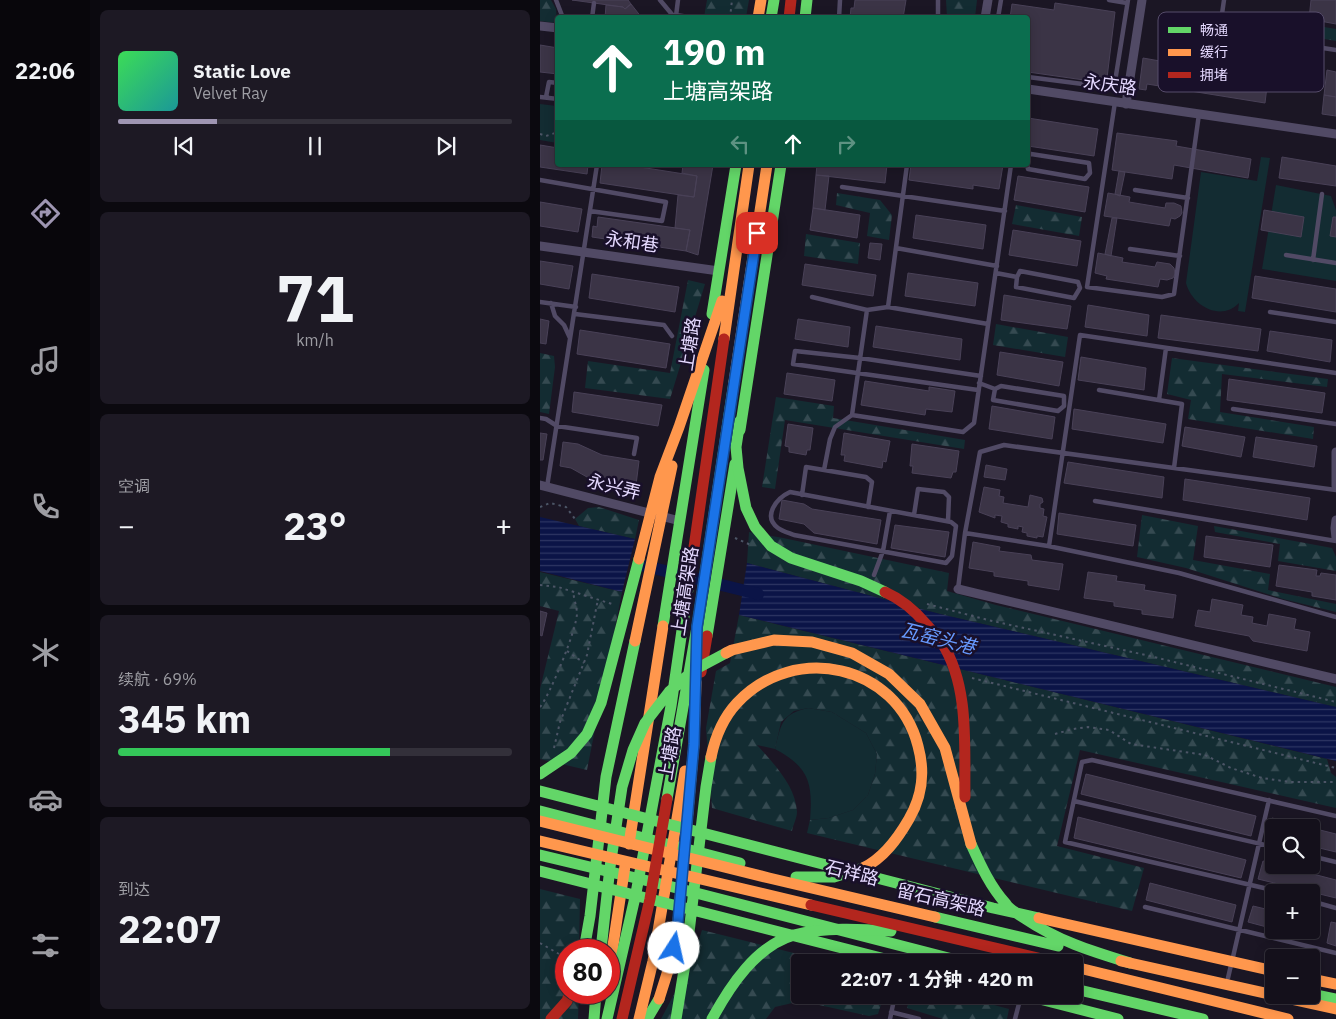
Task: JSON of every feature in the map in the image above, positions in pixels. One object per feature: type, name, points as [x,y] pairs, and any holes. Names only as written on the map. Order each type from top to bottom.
[{"type":"main road","points":[[758,15],[761,0]]},
{"type":"main road","points":[[772,15],[774,0]]},
{"type":"main road","points":[[789,15],[791,0]]},
{"type":"main road","points":[[805,15],[808,0]]},
{"type":"main road","name":"上塘路","points":[[614,939],[736,167]]},
{"type":"main road","name":"上塘高架路","points":[[607,1019],[636,893],[671,706],[749,167]]},
{"type":"main road","name":"上塘高架路","points":[[622,1019],[650,899],[697,627],[767,167]]},
{"type":"main road","name":"上塘路","points":[[639,1019],[653,961],[724,532],[781,167]]},
{"type":"main road","points":[[760,213],[762,261],[736,447],[746,508],[755,527],[771,546],[791,558],[861,581],[894,596],[920,617],[942,643],[958,678],[960,688],[964,726],[965,816]]},
{"type":"main road","points":[[540,774],[571,753],[582,741],[601,703],[660,477],[679,427],[735,261]]},
{"type":"main road","points":[[586,939],[606,777],[669,484],[679,427]]},
{"type":"main road","points":[[648,1019],[660,999],[671,961],[678,922],[694,744],[697,627]]},
{"type":"main road","points":[[602,939],[610,867],[622,787],[645,723],[669,692],[694,670],[732,650],[774,640],[812,642],[852,652],[889,674],[920,704],[945,748],[971,843],[982,869],[993,888],[1007,906],[1045,932],[1080,948],[1130,963]]},
{"type":"main road","points":[[676,1019],[688,942],[710,766],[718,733],[727,715],[748,692],[767,680],[791,670],[833,669],[852,673],[869,680],[882,688],[905,712],[920,747],[923,779],[915,808],[899,837],[872,864],[834,877],[769,878]]},
{"type":"main road","name":"留石高架路","points":[[540,791],[994,908],[1265,969]]},
{"type":"main road","name":"石祥路","points":[[540,811],[952,917],[1265,985]]},
{"type":"main road","name":"留石高架路","points":[[540,821],[769,878],[1130,963],[1336,1009]]},
{"type":"main road","name":"留石高架路","points":[[540,840],[1022,954]]},
{"type":"main road","points":[[540,855],[665,885],[899,954]]},
{"type":"main road","points":[[540,871],[898,954]]},
{"type":"main road","points":[[712,1019],[734,981],[747,966],[764,951],[793,936],[839,929],[939,934]]},
{"type":"main road","points":[[1083,969],[1288,1019]]},
{"type":"main road","points":[[1320,981],[1336,984]]},
{"type":"main road","points":[[1083,991],[1200,1019]]},
{"type":"main road","points":[[1320,996],[1336,999]]},
{"type":"main road","points":[[551,1019],[564,1004]]},
{"type":"main road","points":[[594,1019],[595,1004]]},
{"type":"main road","points":[[602,1019],[604,1004]]},
{"type":"main road","points":[[1059,1004],[1118,1019]]},
{"type":"street","points":[[986,15],[988,0]]},
{"type":"street","points":[[1126,104],[1142,0]]},
{"type":"street","points":[[540,26],[555,28]]},
{"type":"street","name":"永庆路","points":[[1030,89],[1336,134]]},
{"type":"street","name":"永和巷","points":[[540,246],[719,271]]},
{"type":"street","points":[[1336,452],[1336,486]]},
{"type":"street","name":"永兴弄","points":[[544,486],[680,521]]},
{"type":"street","points":[[1336,520],[1336,540]]},
{"type":"street","points":[[958,589],[1336,679]]},
{"type":"lane","points":[[556,0],[563,15]]},
{"type":"lane","points":[[660,0],[674,15]]},
{"type":"lane","points":[[676,15],[678,0]]},
{"type":"lane","points":[[839,15],[840,0]]},
{"type":"lane","points":[[938,0],[938,15]]},
{"type":"lane","points":[[998,15],[1000,0]]},
{"type":"lane","points":[[1030,76],[1114,88],[1128,1],[1108,0]]},
{"type":"lane","points":[[592,15],[594,3]]},
{"type":"lane","points":[[546,97],[549,82],[555,83]]},
{"type":"lane","points":[[540,97],[555,98]]},
{"type":"lane","points":[[1115,102],[1087,287],[1162,297],[1174,294],[1200,114]]},
{"type":"lane","points":[[1028,167],[1028,169],[1085,179],[1090,173],[1089,163],[1030,155]]},
{"type":"lane","points":[[544,486],[557,426],[597,167]]},
{"type":"lane","points":[[888,307],[907,167]]},
{"type":"lane","points":[[824,470],[830,439],[835,427],[852,415],[963,432],[974,423],[1011,167]]},
{"type":"lane","points":[[540,180],[666,202],[662,221],[590,211]]},
{"type":"lane","points":[[842,187],[1005,211]]},
{"type":"lane","points":[[1135,190],[1188,198]]},
{"type":"lane","points":[[1313,260],[1322,194]]},
{"type":"lane","points":[[896,248],[997,266]]},
{"type":"lane","points":[[1130,249],[1180,256]]},
{"type":"lane","points":[[1286,255],[1336,263]]},
{"type":"lane","points":[[1020,271],[1078,282],[1080,288],[1074,298],[1016,287],[1017,277],[1020,271]]},
{"type":"lane","points":[[996,273],[1017,277]]},
{"type":"lane","points":[[812,297],[867,310],[888,307],[988,324]]},
{"type":"lane","points":[[540,302],[576,307]]},
{"type":"lane","points":[[551,303],[555,316],[564,325],[571,340]]},
{"type":"lane","points":[[852,415],[867,310]]},
{"type":"lane","points":[[1270,312],[1336,322]]},
{"type":"lane","points":[[575,314],[664,325],[672,336]]},
{"type":"lane","points":[[1049,546],[1080,335],[1336,373]]},
{"type":"lane","points":[[1158,400],[1166,348]]},
{"type":"lane","points":[[978,390],[793,364],[795,351],[860,358],[981,376]]},
{"type":"lane","points":[[979,383],[995,389],[1001,386],[1064,396],[1064,406],[1058,412],[993,400],[995,389]]},
{"type":"lane","points":[[1099,390],[1182,404],[1174,468]]},
{"type":"lane","points":[[1233,408],[1336,424]]},
{"type":"lane","points":[[540,418],[546,419],[557,426],[637,438],[634,454]]},
{"type":"lane","points":[[958,589],[980,452],[1004,445],[1336,490]]},
{"type":"lane","points":[[802,494],[806,466],[866,476],[872,482],[868,506]]},
{"type":"lane","points":[[914,515],[918,489],[944,492],[949,497],[948,521]]},
{"type":"lane","points":[[790,492],[802,494],[948,521],[956,526],[952,556],[946,563],[794,535],[777,527],[772,520],[772,508],[781,496],[790,492]]},
{"type":"lane","points":[[1096,501],[1336,540]]},
{"type":"lane","points":[[874,575],[883,552],[890,511]]},
{"type":"lane","points":[[966,533],[1049,546],[1179,573],[1336,617]]},
{"type":"lane","points":[[1265,888],[1066,842],[1082,762],[1092,760],[1336,816]]},
{"type":"lane","points":[[1228,978],[1270,800]]},
{"type":"lane","points":[[1074,801],[1265,844]]},
{"type":"lane","points":[[1320,858],[1336,862]]},
{"type":"lane","points":[[1320,904],[1336,908]]},
{"type":"lane","points":[[1145,907],[1336,953]]},
{"type":"lane","points":[[890,1019],[893,1004]]},
{"type":"lane","points":[[1015,1019],[1020,1004]]},
{"type":"lane","points":[[891,1012],[919,1019]]},
{"type":"path","points":[[730,15],[732,0]]},
{"type":"path","points":[[540,134],[546,136],[555,133]]},
{"type":"path","points":[[540,507],[550,503],[566,507],[575,519]]},
{"type":"path","points":[[724,532],[754,547]]},
{"type":"path","points":[[540,585],[573,592],[614,605]]},
{"type":"path","points":[[540,707],[567,650],[575,626],[577,612],[573,592]]},
{"type":"path","points":[[553,754],[560,722],[587,655],[598,600]]},
{"type":"path","points":[[922,602],[1336,702]]},
{"type":"path","points":[[567,650],[584,663]]},
{"type":"path","points":[[970,677],[1336,768]]},
{"type":"path","points":[[1054,734],[1088,727],[1109,730],[1131,744],[1205,755],[1231,768],[1262,778],[1290,782],[1336,782]]},
{"type":"path","points":[[540,943],[555,953]]},
{"type":"green space","points":[[540,0],[551,0],[556,9],[555,23],[540,21]]},
{"type":"green space","points":[[707,0],[749,0],[746,15],[704,15]]},
{"type":"green space","points":[[946,0],[977,0],[975,15],[947,15]]},
{"type":"green space","points":[[1324,27],[1336,29],[1336,41],[1324,39]]},
{"type":"green space","points":[[540,104],[555,106],[555,143],[540,140]]},
{"type":"green space","points":[[1261,157],[1270,158],[1245,312],[1238,311],[1239,303],[1232,309],[1224,311],[1208,309],[1194,298],[1186,283],[1201,172],[1257,181]]},
{"type":"green space","points":[[1276,185],[1331,196],[1336,210],[1336,281],[1262,269]]},
{"type":"green space","points":[[837,193],[880,200],[892,215],[889,240],[867,236],[870,213],[836,205]]},
{"type":"green space","points":[[1016,205],[1082,217],[1079,236],[1012,224]]},
{"type":"green space","points":[[806,234],[860,243],[858,264],[804,256]]},
{"type":"green space","points":[[688,280],[705,284],[670,399],[585,388],[588,361],[670,373]]},
{"type":"green space","points":[[996,324],[1068,337],[1065,357],[993,345]]},
{"type":"green space","points":[[540,353],[554,356],[555,367],[549,414],[540,412]]},
{"type":"green space","points":[[1172,358],[1328,379],[1327,387],[1222,374],[1220,412],[1314,427],[1313,439],[1188,419],[1191,400],[1167,394]]},
{"type":"green space","points":[[776,397],[834,406],[833,418],[965,440],[964,449],[785,420],[775,489],[762,487]]},
{"type":"green space","points":[[599,507],[639,520],[635,539],[579,526],[575,519],[588,508]]},
{"type":"green space","points":[[1142,515],[1198,526],[1193,560],[1270,574],[1268,590],[1336,604],[1336,612],[1283,599],[1186,568],[1137,557]]},
{"type":"green space","points":[[1214,526],[1332,548],[1336,557],[1336,571],[1278,561],[1280,544],[1215,532]]},
{"type":"green space","points":[[749,532],[949,573],[947,591],[996,605],[1336,687],[1336,707],[940,614],[747,563]]},
{"type":"green space","points":[[540,572],[622,592],[587,770],[540,759],[540,689],[559,611],[540,606]]},
{"type":"green space","points":[[739,615],[1327,759],[1331,773],[1336,777],[1336,808],[1080,750],[1057,846],[1144,868],[1132,911],[807,833],[810,820],[829,818],[853,810],[868,795],[875,774],[877,754],[866,733],[832,712],[808,708],[794,711],[781,722],[775,749],[757,745],[783,776],[793,793],[797,812],[792,831],[712,808],[706,728],[716,671],[730,663]]},
{"type":"green space","points":[[808,708],[832,712],[866,733],[877,754],[875,774],[868,795],[853,810],[829,818],[810,820],[811,796],[806,777],[795,762],[775,749],[781,727],[787,717],[799,710]]},
{"type":"green space","points":[[540,889],[580,899],[579,939],[555,939],[555,1004],[579,1004],[578,1019],[540,1019]]},
{"type":"green space","points":[[702,930],[797,954],[791,954],[791,1003],[775,1007],[766,1019],[661,1019],[693,958]]},
{"type":"green space","points":[[815,1004],[881,1004],[878,1014],[869,1016]]},
{"type":"green space","points":[[908,1004],[990,1004],[1009,1009],[1007,1019],[943,1019],[907,1008]]},
{"type":"water","points":[[540,517],[635,539],[622,592],[540,571]]},
{"type":"water","points":[[747,563],[940,614],[1336,707],[1336,761],[739,615]]},
{"type":"building","points":[[572,0],[628,0],[631,4],[625,9],[623,7]]},
{"type":"building","points":[[855,0],[906,0],[904,15],[850,15],[851,8],[854,8]]},
{"type":"building","points":[[1311,0],[1336,0],[1336,24],[1324,22],[1324,12],[1310,12]]},
{"type":"building","points":[[1055,3],[1115,12],[1107,78],[1098,77],[1098,82],[1030,72],[1030,15],[1010,15],[1012,4],[1054,10]]},
{"type":"building","points":[[631,4],[640,15],[605,15],[606,5],[623,7],[625,9]]},
{"type":"building","points":[[540,45],[555,48],[555,74],[540,72]]},
{"type":"building","points":[[1143,58],[1158,61],[1158,86],[1147,84],[1146,90],[1139,89]]},
{"type":"building","points":[[1327,70],[1336,72],[1336,97],[1324,95]]},
{"type":"building","points":[[1197,92],[1266,92],[1265,103]]},
{"type":"building","points":[[1324,95],[1336,97],[1336,116],[1322,114]]},
{"type":"building","points":[[1030,118],[1098,129],[1094,156],[1030,146]]},
{"type":"building","points":[[1117,133],[1177,141],[1176,146],[1251,159],[1248,178],[1174,165],[1172,179],[1112,170]]},
{"type":"building","points":[[540,145],[555,148],[555,167],[588,167],[587,174],[540,167]]},
{"type":"building","points":[[1282,157],[1336,166],[1336,186],[1279,178]]},
{"type":"building","points":[[602,167],[640,167],[697,176],[694,197],[600,183]]},
{"type":"building","points":[[683,167],[713,167],[698,255],[686,251],[690,230],[675,228],[678,195],[694,197],[697,176],[682,173]]},
{"type":"building","points":[[817,167],[887,167],[885,183],[816,175]]},
{"type":"building","points":[[911,167],[1003,167],[999,189],[973,185],[973,189],[909,180]]},
{"type":"building","points":[[1119,171],[1125,172],[1120,196],[1115,194]]},
{"type":"building","points":[[816,175],[829,176],[825,210],[813,208]]},
{"type":"building","points":[[1018,176],[1089,187],[1085,212],[1014,200]]},
{"type":"building","points":[[1108,193],[1130,197],[1129,202],[1165,208],[1166,203],[1174,203],[1181,206],[1182,213],[1175,219],[1171,218],[1169,226],[1104,216]]},
{"type":"building","points":[[540,202],[582,209],[578,232],[540,226]]},
{"type":"building","points":[[813,208],[860,215],[857,238],[810,230]]},
{"type":"building","points":[[1264,210],[1304,217],[1301,237],[1261,230]]},
{"type":"building","points":[[916,215],[986,225],[983,249],[913,238]]},
{"type":"building","points":[[598,217],[690,230],[686,251],[592,237],[593,226],[597,227]]},
{"type":"building","points":[[1333,217],[1336,217],[1336,237],[1330,236]]},
{"type":"building","points":[[1112,218],[1117,218],[1111,256],[1105,254]]},
{"type":"building","points":[[1013,230],[1081,241],[1077,266],[1009,255]]},
{"type":"building","points":[[870,243],[882,244],[880,260],[868,258]]},
{"type":"building","points":[[1098,253],[1123,258],[1122,262],[1155,267],[1157,262],[1170,264],[1174,268],[1175,274],[1173,278],[1167,280],[1160,279],[1158,287],[1106,279],[1107,276],[1095,273]]},
{"type":"building","points":[[540,261],[573,266],[569,289],[540,284]]},
{"type":"building","points":[[805,264],[876,275],[873,296],[802,285]]},
{"type":"building","points":[[908,273],[978,283],[975,306],[905,296]]},
{"type":"building","points":[[592,274],[679,287],[675,312],[589,298]]},
{"type":"building","points":[[1255,276],[1336,289],[1336,312],[1252,298]]},
{"type":"building","points":[[1004,295],[1071,306],[1067,329],[1001,320]]},
{"type":"building","points":[[1088,305],[1149,315],[1147,336],[1085,327]]},
{"type":"building","points":[[1161,315],[1261,329],[1258,351],[1158,338]]},
{"type":"building","points":[[540,319],[549,321],[546,344],[540,343]]},
{"type":"building","points":[[798,319],[850,327],[848,347],[795,339]]},
{"type":"building","points":[[876,326],[962,339],[960,360],[873,347]]},
{"type":"building","points":[[580,330],[670,344],[666,368],[577,354]]},
{"type":"building","points":[[1270,331],[1332,340],[1330,362],[1267,351]]},
{"type":"building","points":[[1000,352],[1063,362],[1059,386],[997,375]]},
{"type":"building","points":[[1081,357],[1146,368],[1144,390],[1078,380]]},
{"type":"building","points":[[787,373],[835,380],[832,401],[784,394]]},
{"type":"building","points":[[1229,379],[1325,393],[1322,413],[1227,400]]},
{"type":"building","points":[[865,381],[929,391],[929,387],[955,391],[952,412],[926,409],[925,415],[861,405]]},
{"type":"building","points":[[574,392],[662,405],[658,426],[572,412]]},
{"type":"building","points":[[992,406],[1055,417],[1052,439],[989,429]]},
{"type":"building","points":[[1074,409],[1166,424],[1163,443],[1072,429]]},
{"type":"building","points":[[788,424],[813,428],[810,450],[807,450],[806,455],[789,452],[789,447],[785,446]]},
{"type":"building","points":[[1185,427],[1245,437],[1241,457],[1182,446]]},
{"type":"building","points":[[540,433],[547,434],[543,460],[540,460]]},
{"type":"building","points":[[844,433],[890,441],[886,462],[883,461],[882,468],[844,461],[845,455],[841,455]]},
{"type":"building","points":[[1256,437],[1317,446],[1314,467],[1253,457]]},
{"type":"building","points":[[563,442],[578,444],[602,455],[639,461],[636,485],[587,477],[571,468],[560,466]]},
{"type":"building","points":[[912,444],[959,451],[956,472],[953,472],[951,478],[912,473],[913,466],[910,466]]},
{"type":"building","points":[[1068,462],[1164,477],[1162,498],[1064,483]]},
{"type":"building","points":[[986,465],[1007,469],[1005,480],[984,477]]},
{"type":"building","points":[[1185,479],[1310,498],[1307,520],[1183,500]]},
{"type":"building","points":[[984,487],[1000,490],[999,496],[1004,497],[1003,503],[1028,507],[1030,495],[1042,498],[1043,502],[1040,504],[1040,508],[1044,509],[1043,516],[1047,517],[1043,537],[1027,536],[1027,533],[1022,532],[1023,527],[1018,526],[1018,529],[1008,527],[1008,524],[1001,522],[1002,516],[995,515],[995,518],[979,512]]},
{"type":"building","points":[[782,500],[804,504],[812,509],[881,520],[877,544],[814,533],[804,524],[779,519]]},
{"type":"building","points":[[1059,513],[1136,525],[1133,546],[1057,534]]},
{"type":"building","points":[[895,525],[949,532],[945,557],[891,548]]},
{"type":"building","points":[[1206,536],[1273,545],[1270,567],[1204,557]]},
{"type":"building","points":[[973,542],[1000,547],[999,551],[1031,555],[1032,560],[1063,564],[1059,590],[1028,585],[1028,581],[994,576],[994,572],[969,568]]},
{"type":"building","points":[[1279,565],[1317,570],[1316,576],[1320,576],[1321,573],[1336,575],[1336,600],[1312,596],[1312,592],[1276,586]]},
{"type":"building","points":[[1088,572],[1117,576],[1116,581],[1145,585],[1144,590],[1176,595],[1173,618],[1142,614],[1142,610],[1114,606],[1114,602],[1084,598]]},
{"type":"building","points":[[1212,599],[1243,605],[1241,615],[1253,617],[1252,623],[1267,626],[1269,614],[1296,619],[1294,629],[1310,632],[1307,651],[1253,641],[1249,636],[1195,626],[1198,610],[1210,612]]},
{"type":"building","points":[[540,611],[547,613],[542,636],[540,635]]},
{"type":"building","points":[[1086,774],[1256,816],[1251,836],[1081,794]]},
{"type":"building","points":[[1078,817],[1246,860],[1241,878],[1074,838]]},
{"type":"building","points":[[1320,830],[1336,834],[1336,852],[1320,848]]},
{"type":"building","points":[[1263,861],[1265,862],[1265,874],[1313,874],[1336,880],[1336,898],[1320,894],[1320,884],[1279,884],[1258,879]]},
{"type":"building","points":[[1150,883],[1236,905],[1232,922],[1146,900]]},
{"type":"building","points":[[1253,906],[1265,909],[1265,927],[1248,922]]},
{"type":"building","points":[[1331,922],[1336,923],[1336,946],[1327,943]]},
{"type":"waterway","name":"瓦窑头港","points":[[641,565],[758,594]]},
{"type":"traffic: fast","points":[[772,15],[774,0]]},
{"type":"traffic: fast","points":[[805,15],[807,0]]},
{"type":"traffic: fast","points":[[712,314],[736,167]]},
{"type":"traffic: fast","points":[[740,430],[781,167]]},
{"type":"traffic: fast","points":[[663,626],[704,370]]},
{"type":"traffic: fast","points":[[667,799],[697,627],[734,382]]},
{"type":"traffic: fast","points":[[740,421],[736,447],[746,508],[755,527],[771,546],[791,558],[861,581],[885,592]]},
{"type":"traffic: fast","points":[[707,636],[735,464]]},
{"type":"traffic: fast","points":[[540,774],[571,753],[587,734],[601,703],[639,559]]},
{"type":"traffic: fast","points":[[607,1019],[636,893],[671,706],[690,575]]},
{"type":"traffic: fast","points":[[586,939],[606,777],[635,641]]},
{"type":"traffic: fast","points":[[602,939],[610,867],[622,787],[633,750],[645,723],[669,692],[694,670],[726,653]]},
{"type":"traffic: fast","points":[[676,1019],[686,958],[711,757]]},
{"type":"traffic: fast","points":[[540,791],[993,908],[1039,918]]},
{"type":"traffic: fast","points":[[540,811],[740,863]]},
{"type":"traffic: fast","points":[[971,844],[991,883],[1012,910],[1062,939],[1088,950],[1130,963]]},
{"type":"traffic: fast","points":[[540,855],[933,954]]},
{"type":"traffic: fast","points":[[796,877],[834,877],[863,868]]},
{"type":"traffic: fast","points":[[540,871],[866,954]]},
{"type":"traffic: fast","points":[[935,917],[1058,946]]},
{"type":"traffic: fast","points":[[712,1019],[727,994],[746,969],[756,958],[780,940],[806,932],[830,930],[891,931]]},
{"type":"traffic: fast","points":[[1083,991],[1203,1019]]},
{"type":"traffic: fast","points":[[1320,996],[1336,999]]},
{"type":"traffic: fast","points":[[647,1019],[659,999]]},
{"type":"traffic: fast","points":[[594,1019],[595,1004]]},
{"type":"traffic: fast","points":[[1059,1004],[1118,1019]]},
{"type":"traffic: slow","points":[[758,15],[761,0]]},
{"type":"traffic: slow","points":[[724,339],[749,167]]},
{"type":"traffic: slow","points":[[734,382],[767,167]]},
{"type":"traffic: slow","points":[[639,559],[660,477],[722,301]]},
{"type":"traffic: slow","points":[[635,641],[672,466]]},
{"type":"traffic: slow","points":[[629,844],[663,626]]},
{"type":"traffic: slow","points":[[726,653],[774,640],[812,642],[852,653],[889,674],[920,704],[945,748],[971,844]]},
{"type":"traffic: slow","points":[[711,757],[720,728],[737,703],[760,684],[786,672],[814,668],[841,671],[867,680],[889,696],[907,718],[918,746],[922,765],[920,792],[914,810],[890,847],[878,859],[863,868]]},
{"type":"traffic: slow","points":[[659,999],[671,961],[678,922],[694,744],[696,682]]},
{"type":"traffic: slow","points":[[639,1019],[653,961],[685,771]]},
{"type":"traffic: slow","points":[[540,821],[935,917]]},
{"type":"traffic: slow","points":[[540,841],[811,905]]},
{"type":"traffic: slow","points":[[614,939],[625,866]]},
{"type":"traffic: slow","points":[[1039,918],[1265,969]]},
{"type":"traffic: slow","points":[[1121,961],[1336,1009]]},
{"type":"traffic: slow","points":[[1083,969],[1288,1019]]},
{"type":"traffic: slow","points":[[1320,981],[1336,984]]},
{"type":"traffic: jam","points":[[789,15],[791,0]]},
{"type":"traffic: jam","points":[[690,575],[724,339]]},
{"type":"traffic: jam","points":[[885,592],[902,602],[923,620],[940,641],[951,660],[957,679],[964,718],[965,797]]},
{"type":"traffic: jam","points":[[701,672],[707,636]]},
{"type":"traffic: jam","points":[[622,1019],[650,899],[667,799]]},
{"type":"traffic: jam","points":[[811,905],[1021,954]]},
{"type":"traffic: jam","points":[[551,1019],[564,1004]]},
{"type":"route","points":[[674,948],[694,744],[697,627],[757,233]]}]
